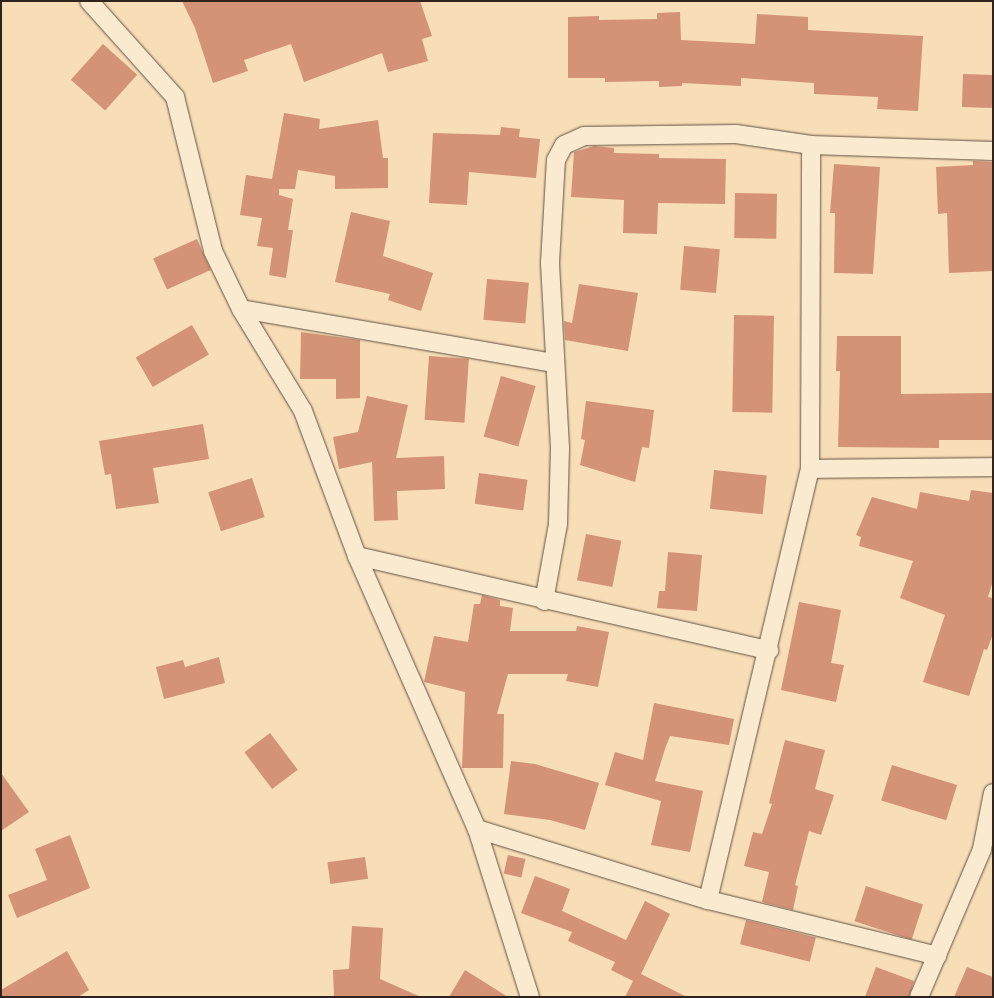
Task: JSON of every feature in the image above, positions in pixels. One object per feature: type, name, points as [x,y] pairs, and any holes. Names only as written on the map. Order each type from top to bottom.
[{"type":"street","points":[[90,1],[175,97],[213,250],[241,308],[303,411],[356,556],[477,829],[530,997]]},
{"type":"street","points":[[544,601],[558,524],[560,448],[550,263],[556,160],[564,145],[584,136],[736,134],[811,145],[993,151]]},
{"type":"street","points":[[708,900],[769,650],[810,469],[811,145]]},
{"type":"street","points":[[241,308],[554,363]]},
{"type":"street","points":[[810,469],[993,467]]},
{"type":"street","points":[[356,556],[544,601],[769,650]]},
{"type":"street","points":[[919,997],[987,852],[993,792]]},
{"type":"street","points":[[477,829],[708,900],[937,956]]},
{"type":"building","points":[[182,1],[420,1],[432,36],[422,39],[428,61],[388,72],[382,53],[304,82],[291,44],[244,60],[248,71],[213,83],[195,28]]},
{"type":"building","points":[[680,12],[681,40],[755,44],[757,14],[808,17],[808,30],[923,36],[918,111],[877,109],[878,97],[814,94],[814,83],[741,78],[741,86],[682,83],[682,86],[659,87],[659,81],[605,82],[605,78],[568,78],[568,17],[599,16],[599,20],[657,19],[657,13]]},
{"type":"building","points":[[103,44],[137,75],[105,110],[71,80]]},
{"type":"building","points":[[963,74],[993,75],[992,108],[962,107]]},
{"type":"building","points":[[284,113],[320,119],[319,129],[378,120],[383,158],[388,158],[388,188],[335,189],[335,176],[298,170],[295,189],[279,189],[279,195],[293,199],[288,230],[293,230],[286,278],[269,275],[273,248],[257,246],[262,218],[240,215],[246,175],[272,179]]},
{"type":"building","points":[[501,127],[520,129],[519,137],[540,139],[536,178],[469,172],[467,205],[429,203],[433,133],[500,135]]},
{"type":"building","points":[[594,146],[614,148],[614,153],[659,154],[659,158],[726,159],[725,204],[658,203],[657,234],[623,233],[624,200],[571,197],[574,152]]},
{"type":"building","points":[[973,161],[993,162],[993,271],[949,273],[947,213],[938,214],[936,167],[973,165]]},
{"type":"building","points":[[834,164],[880,167],[873,274],[834,273],[835,213],[830,213]]},
{"type":"building","points":[[735,193],[777,194],[776,239],[734,238]]},
{"type":"building","points":[[351,212],[390,221],[383,256],[433,273],[421,311],[388,300],[390,294],[335,282]]},
{"type":"building","points":[[197,239],[211,270],[167,290],[153,259]]},
{"type":"building","points":[[684,246],[720,249],[716,293],[680,290]]},
{"type":"building","points":[[487,279],[529,283],[525,324],[483,320]]},
{"type":"building","points":[[579,284],[638,293],[628,351],[565,340],[564,321],[572,323]]},
{"type":"building","points":[[734,315],[774,316],[772,413],[732,412]]},
{"type":"building","points":[[192,325],[209,354],[153,387],[136,358]]},
{"type":"building","points":[[301,332],[360,340],[360,398],[336,399],[336,379],[300,379]]},
{"type":"building","points":[[837,336],[901,336],[901,394],[993,393],[993,440],[939,440],[939,448],[838,447],[840,371],[836,371]]},
{"type":"building","points":[[429,356],[469,359],[464,423],[425,420]]},
{"type":"building","points":[[501,376],[536,386],[518,446],[484,437]]},
{"type":"building","points":[[367,396],[408,405],[396,458],[444,456],[445,489],[397,491],[398,520],[374,521],[372,462],[339,469],[333,437],[358,432]]},
{"type":"building","points":[[586,401],[654,410],[649,448],[642,447],[635,482],[580,465],[585,440],[581,439]]},
{"type":"building","points":[[203,424],[209,459],[153,468],[159,503],[116,509],[111,474],[105,475],[99,441]]},
{"type":"building","points":[[714,470],[767,476],[763,514],[710,509]]},
{"type":"building","points":[[479,473],[528,480],[523,511],[475,504]]},
{"type":"building","points":[[252,478],[265,517],[221,531],[208,492]]},
{"type":"building","points":[[971,490],[993,493],[993,581],[988,597],[993,598],[993,634],[987,650],[984,649],[969,696],[923,682],[945,615],[900,598],[913,561],[859,546],[861,537],[856,535],[872,497],[917,509],[920,492],[969,501]]},
{"type":"building","points":[[586,534],[621,541],[612,587],[577,580]]},
{"type":"building","points":[[668,552],[702,555],[697,611],[657,608],[659,591],[665,591]]},
{"type":"building","points":[[482,595],[500,600],[500,606],[513,608],[510,631],[576,631],[577,626],[609,632],[598,687],[566,681],[568,674],[508,674],[497,714],[504,714],[503,768],[462,768],[465,692],[424,682],[434,636],[468,642],[474,604],[480,604]]},
{"type":"building","points":[[799,602],[841,610],[831,663],[844,665],[836,702],[781,690]]},
{"type":"building","points":[[219,657],[225,683],[164,699],[156,667],[183,660],[185,667]]},
{"type":"building","points":[[654,703],[734,719],[729,745],[670,736],[666,746],[655,781],[703,791],[690,852],[651,845],[661,801],[605,785],[615,752],[643,760]]},
{"type":"building","points":[[270,733],[298,770],[272,789],[244,752]]},
{"type":"building","points":[[785,740],[825,750],[815,789],[834,795],[821,835],[809,831],[795,885],[798,886],[793,910],[762,902],[769,872],[744,866],[753,832],[762,834],[772,804],[769,803]]},
{"type":"building","points":[[511,761],[535,764],[599,783],[585,830],[550,820],[504,814]]},
{"type":"building","points":[[892,765],[957,785],[946,820],[881,800]]},
{"type":"building","points":[[1,773],[29,812],[1,831]]},
{"type":"building","points":[[70,835],[90,888],[17,918],[8,895],[47,880],[35,849]]},
{"type":"building","points":[[508,855],[526,859],[521,878],[504,874]]},
{"type":"building","points":[[365,857],[368,879],[330,884],[327,862]]},
{"type":"building","points":[[535,876],[570,889],[562,911],[626,940],[645,901],[670,914],[641,974],[687,997],[625,997],[633,981],[611,970],[615,962],[568,941],[572,932],[521,913]]},
{"type":"building","points":[[866,886],[923,905],[912,940],[855,921]]},
{"type":"building","points":[[746,920],[816,937],[810,962],[740,944]]},
{"type":"building","points":[[352,926],[383,928],[380,979],[421,997],[334,997],[333,970],[349,969]]},
{"type":"building","points":[[67,951],[89,990],[78,997],[1,997],[1,990]]},
{"type":"building","points":[[876,967],[914,981],[909,997],[865,997]]},
{"type":"building","points":[[967,967],[993,977],[993,997],[954,997]]},
{"type":"building","points":[[465,970],[508,997],[449,997]]}]
